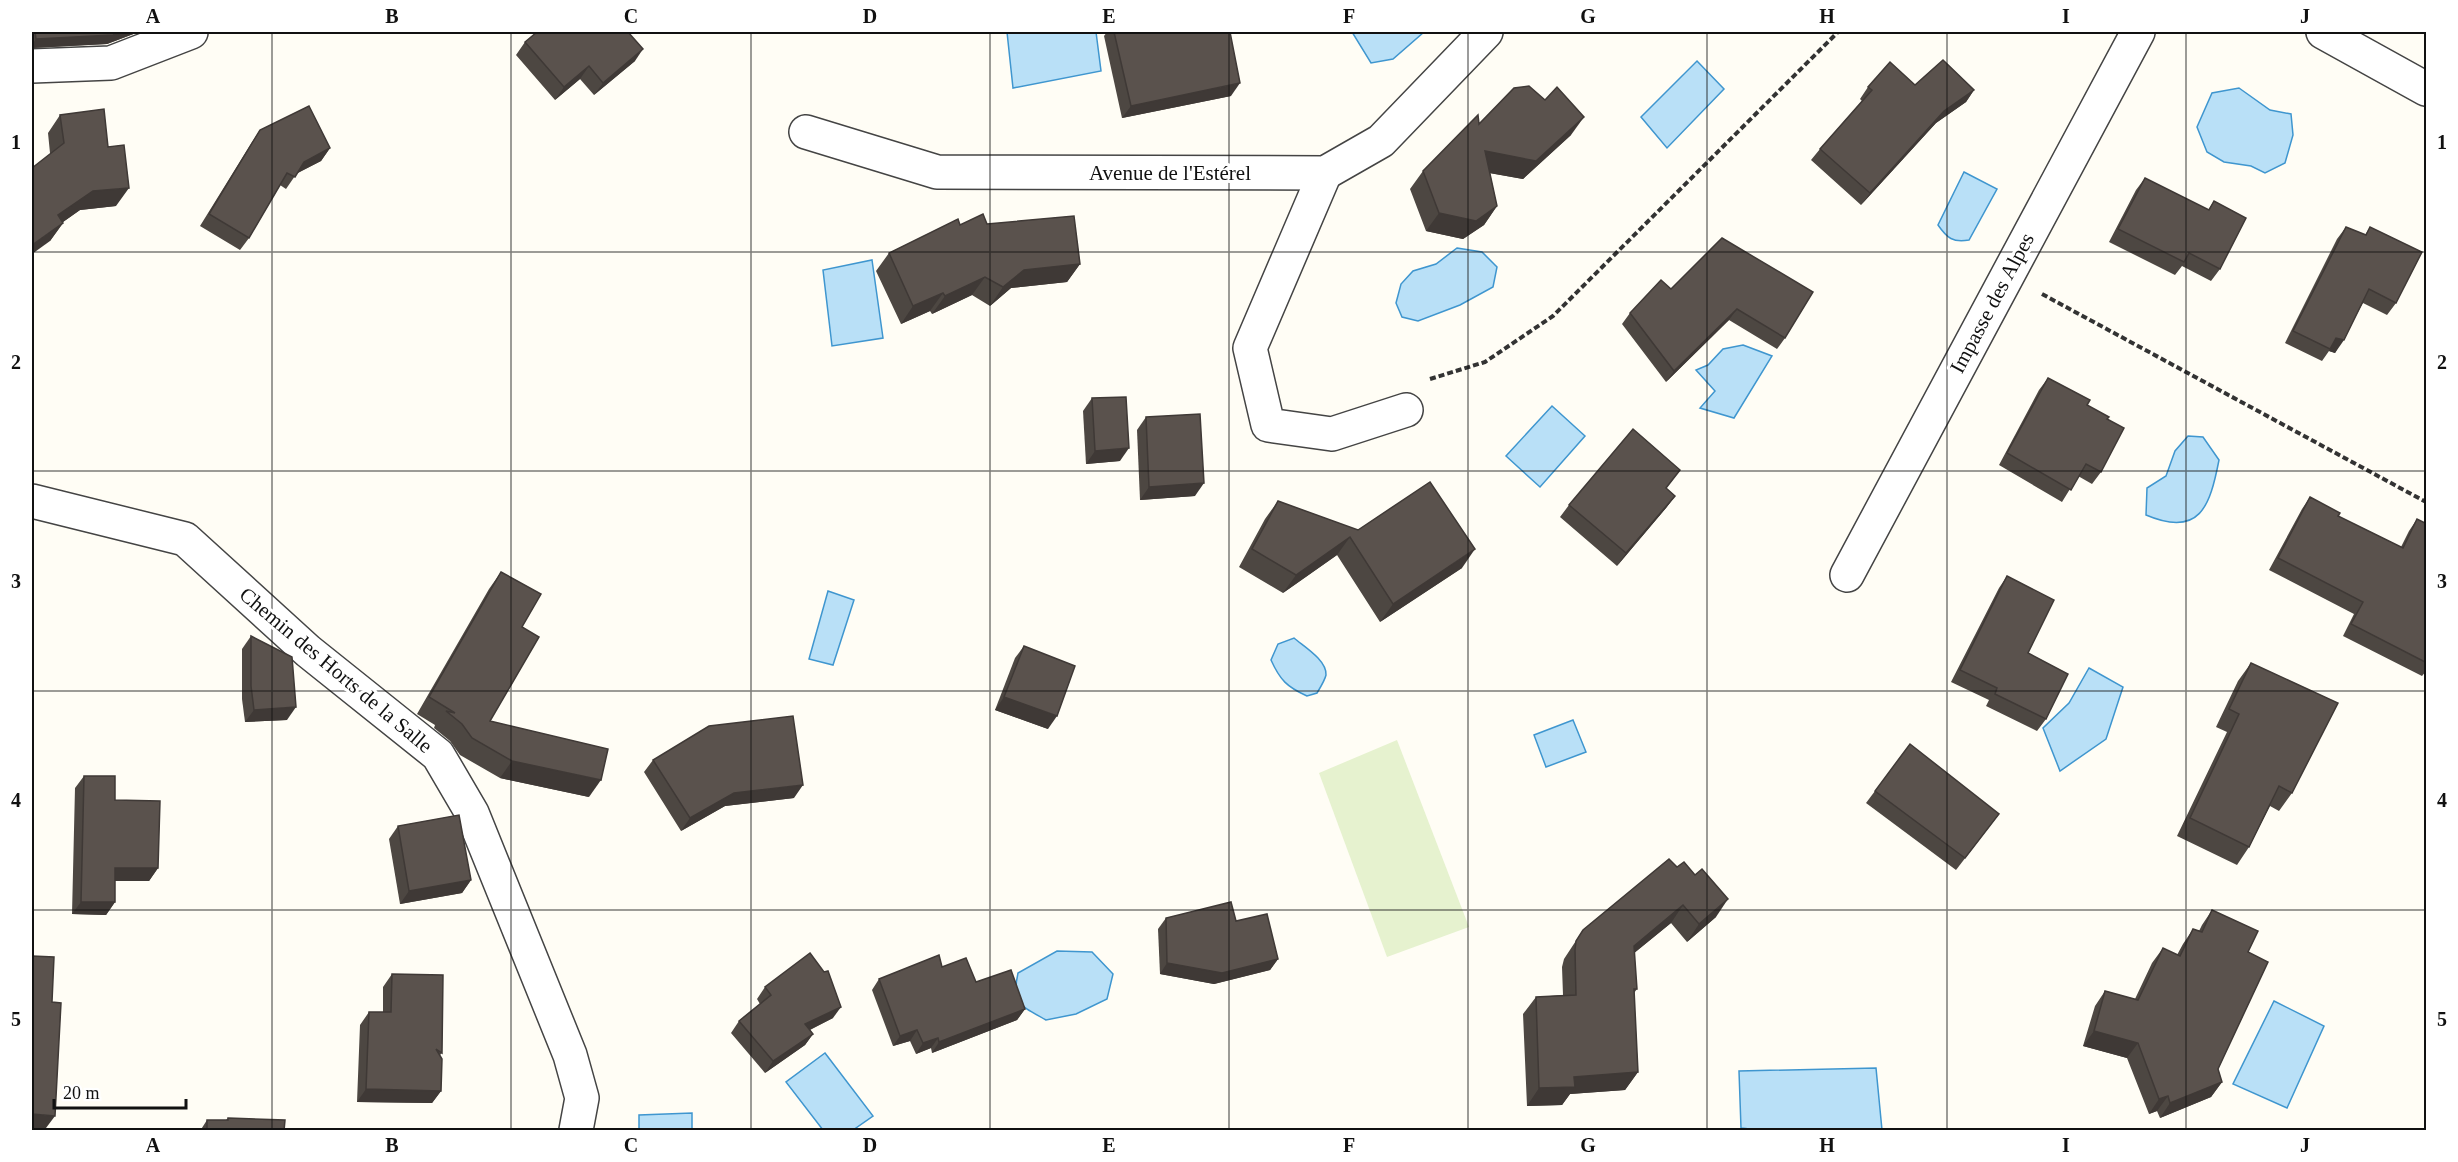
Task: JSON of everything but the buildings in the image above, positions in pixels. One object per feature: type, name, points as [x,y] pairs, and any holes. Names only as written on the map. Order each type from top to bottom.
[{"type":"street","points":[[32,66],[111,63],[191,32]]},
{"type":"street","name":"Avenue de l'Estérel","points":[[806,132],[937,172],[1325,173],[1382,141],[1486,32]]},
{"type":"street","name":"Impasse des Alpes","points":[[1847,575],[2138,32]]},
{"type":"street","points":[[2323,32],[2427,89]]},
{"type":"street","points":[[1325,173],[1250,348],[1268,425],[1332,434],[1406,410]]},
{"type":"street","name":"Chemin des Horts de la Salle","points":[[32,501],[185,539],[308,651],[438,755],[472,813],[570,1055],[582,1098],[576,1131]]},
{"type":"path","points":[[1406,410],[1427,379],[1485,362],[1553,316],[1838,32]]},
{"type":"path","points":[[2007,275],[2427,502]]},
{"type":"green space","points":[[1397,740],[1469,927],[1387,957],[1319,773]]},
{"type":"water","points":[[1007,32],[1096,32],[1101,71],[1013,88]]},
{"type":"water","points":[[1352,32],[1424,32],[1393,59],[1371,63]]},
{"type":"water","points":[[1697,61],[1724,89],[1667,148],[1641,117]]},
{"type":"water","points":[[2239,88],[2270,110],[2291,114],[2293,135],[2285,163],[2265,173],[2251,166],[2224,162],[2207,152],[2197,127],[2212,93]]},
{"type":"water","points":[[1964,172],[1997,189],[1969,240],[1959,241],[1944,233],[1938,225]]},
{"type":"water","points":[[1457,248],[1482,252],[1497,267],[1493,287],[1460,305],[1418,321],[1402,317],[1396,303],[1401,284],[1413,271],[1436,264]]},
{"type":"water","points":[[872,260],[883,338],[832,346],[823,270]]},
{"type":"water","points":[[1743,345],[1772,356],[1734,418],[1700,408],[1715,391],[1696,370],[1708,365],[1723,349]]},
{"type":"water","points":[[1552,406],[1585,436],[1540,487],[1506,456]]},
{"type":"water","points":[[2188,436],[2203,437],[2219,460],[2206,504],[2190,520],[2179,523],[2146,515],[2147,488],[2166,476],[2175,451]]},
{"type":"water","points":[[828,591],[854,600],[833,665],[809,659]]},
{"type":"water","points":[[1294,638],[1323,664],[1326,675],[1317,693],[1307,696],[1289,686],[1281,678],[1271,660],[1278,644]]},
{"type":"water","points":[[2089,668],[2123,687],[2106,739],[2060,771],[2043,728],[2069,703]]},
{"type":"water","points":[[1573,720],[1586,752],[1546,767],[1534,735]]},
{"type":"water","points":[[1057,951],[1092,952],[1113,974],[1107,999],[1076,1014],[1046,1020],[1020,1003],[1017,998],[1016,983],[1018,973]]},
{"type":"water","points":[[2274,1001],[2324,1026],[2287,1108],[2233,1084]]},
{"type":"water","points":[[825,1053],[873,1116],[853,1130],[823,1130],[786,1082]]},
{"type":"water","points":[[1876,1068],[1882,1130],[1741,1128],[1739,1071]]},
{"type":"water","points":[[692,1113],[692,1130],[639,1130],[639,1115]]}]
